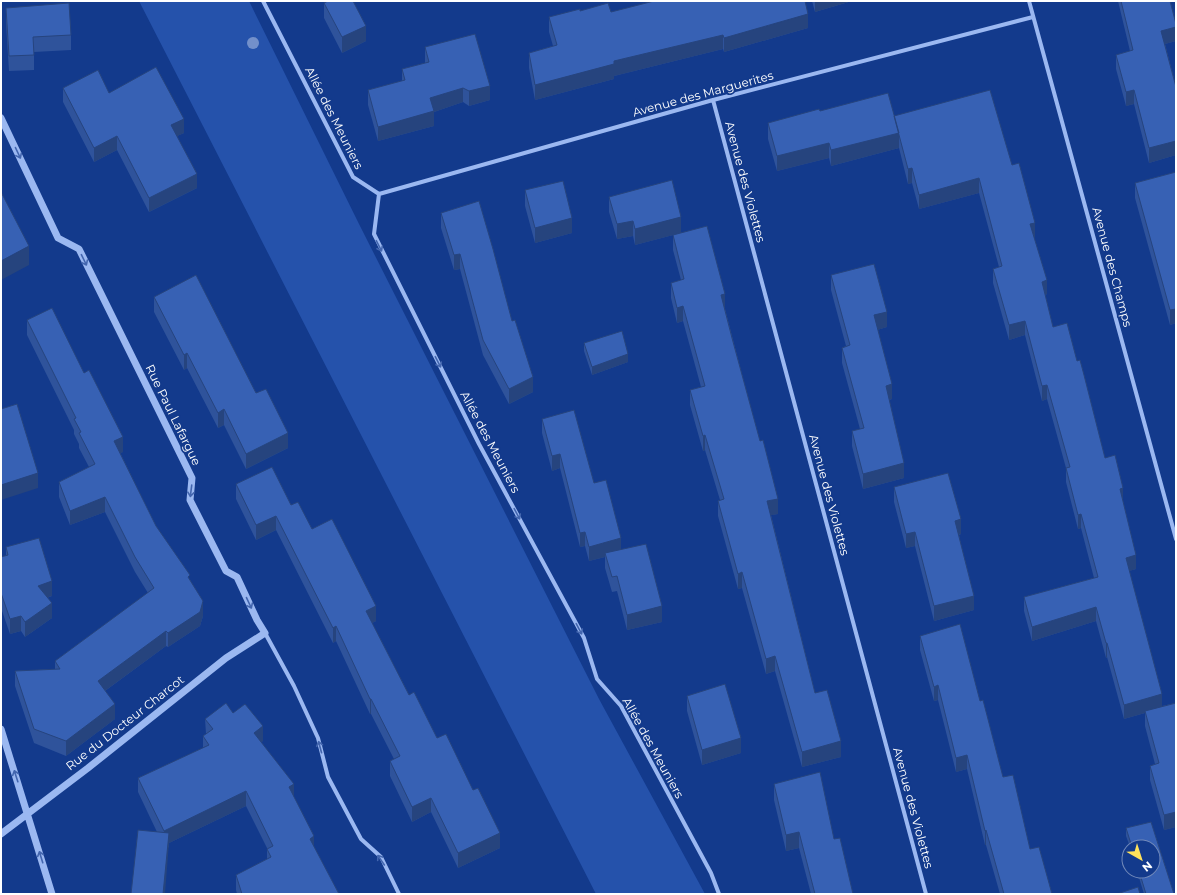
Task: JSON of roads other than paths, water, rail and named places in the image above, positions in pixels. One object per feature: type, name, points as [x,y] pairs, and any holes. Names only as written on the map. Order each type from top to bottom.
[{"type":"street","name":"Allée des Meuniers","points":[[263,1],[353,177],[380,194],[374,234],[479,444],[584,638],[597,679],[621,706],[711,873],[719,894]]},
{"type":"street","name":"Avenue des Champs","points":[[1029,1],[1176,539]]},
{"type":"street","name":"Avenue des Marguerites","points":[[380,194],[713,100],[1033,17]]},
{"type":"street","name":"Avenue des Violettes","points":[[713,100],[926,894]]},
{"type":"street","name":"Rue Paul Lafargue","points":[[1,118],[58,238],[79,249],[192,478],[190,500],[226,571],[237,577],[257,620],[294,686],[318,738],[328,778],[361,839],[381,857],[399,894]]},
{"type":"street","name":"Rue du Docteur Charcot","points":[[1,834],[94,763],[226,658],[265,633]]},
{"type":"street","points":[[1,729],[52,894]]}]
